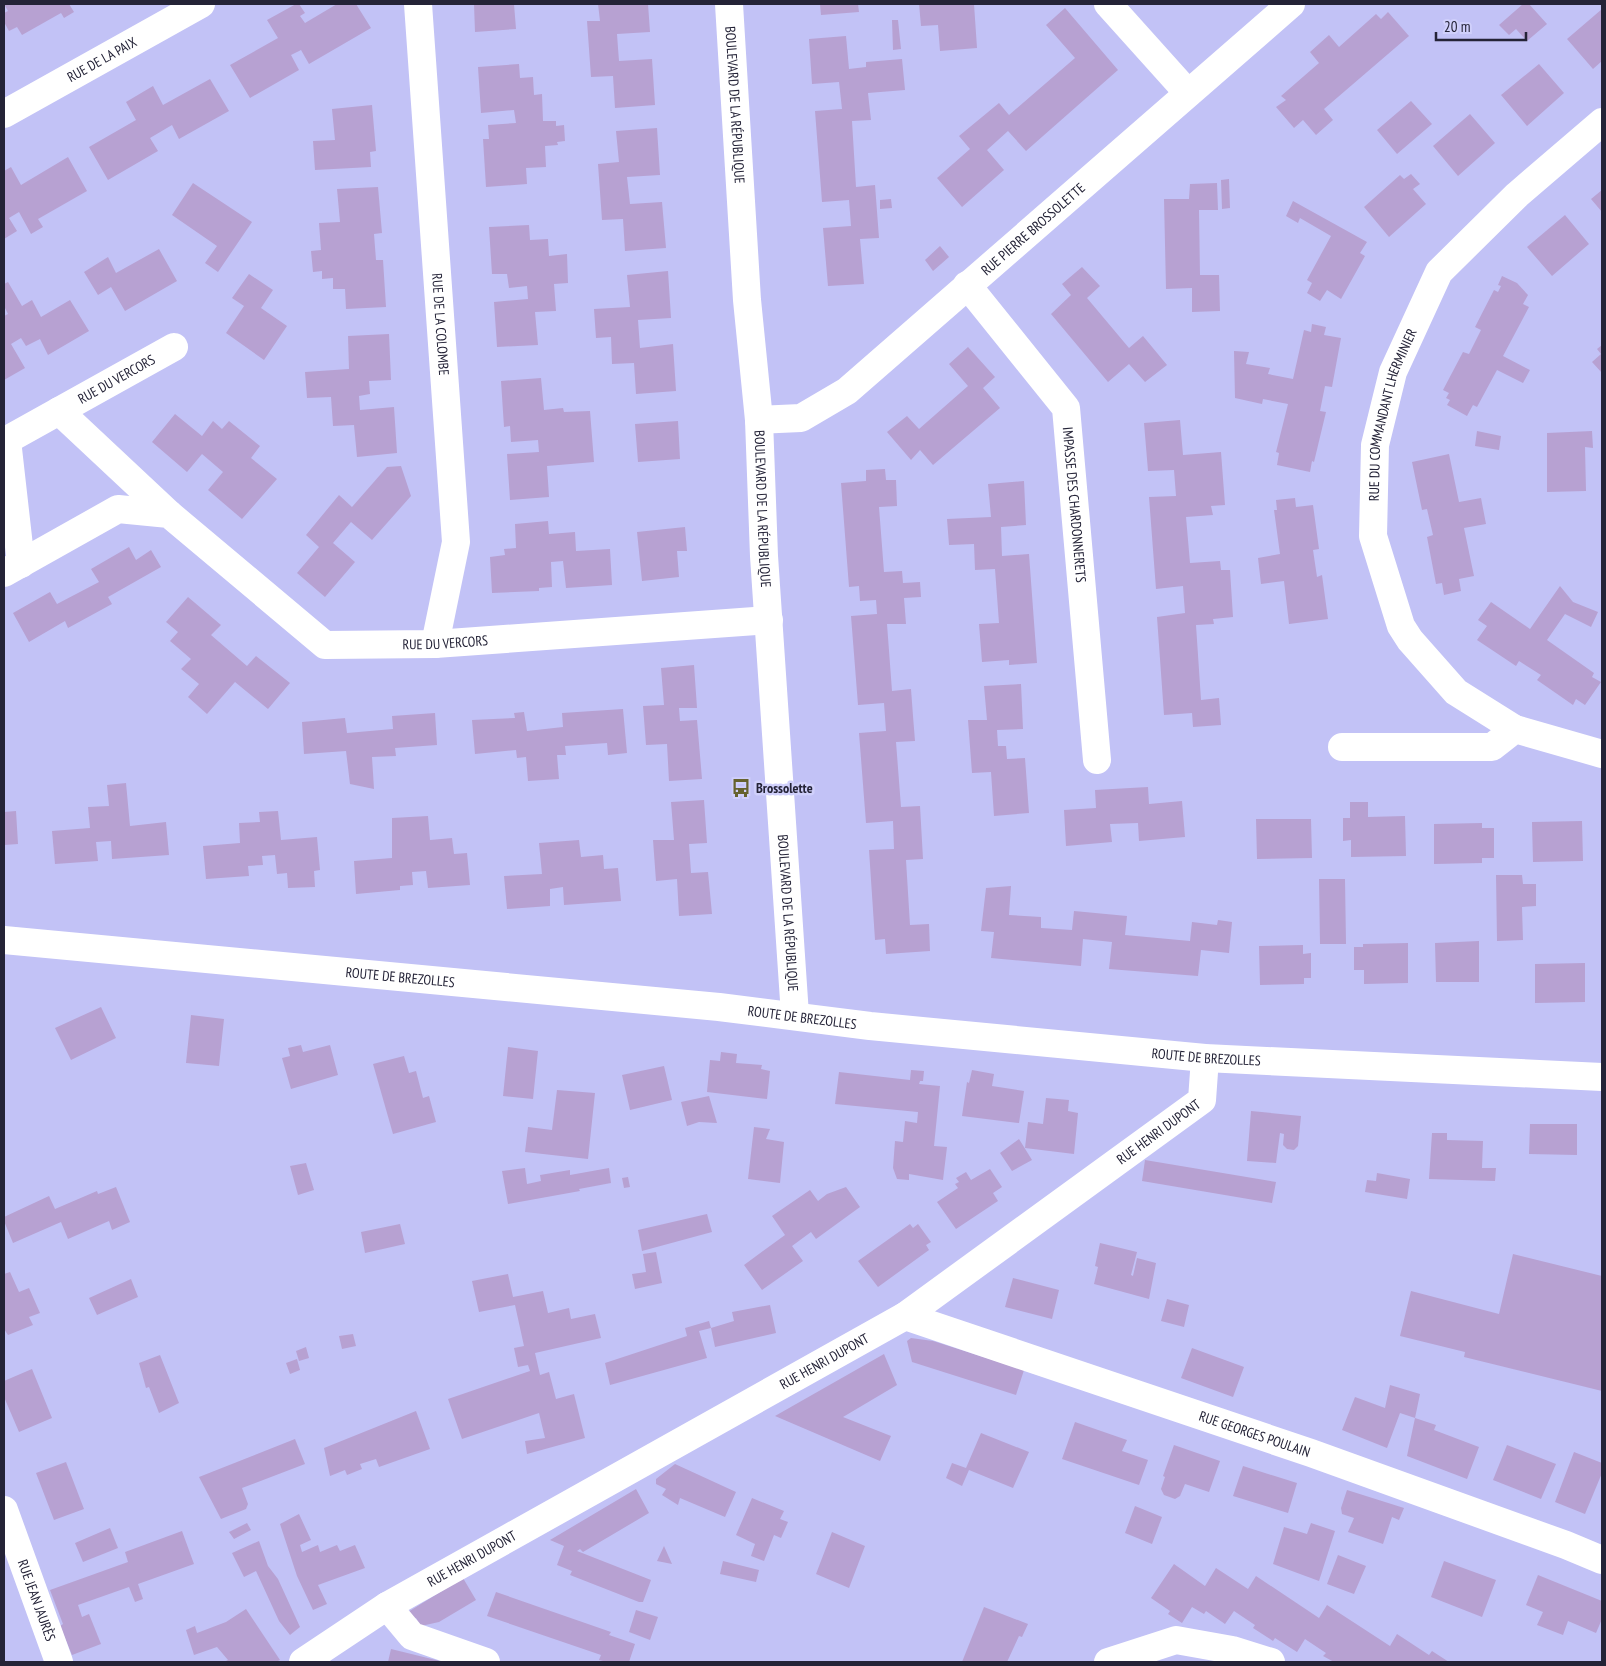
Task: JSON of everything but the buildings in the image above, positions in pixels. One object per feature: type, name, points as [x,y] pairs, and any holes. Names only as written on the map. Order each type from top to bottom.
[{"type":"street","name":"RUE DE LA PAIX","points":[[4,114],[201,4]]},
{"type":"street","name":"RUE DE LA COLOMBE","points":[[418,4],[456,542],[435,644]]},
{"type":"street","name":"BOULEVARD DE LA RÉPUBLIQUE","points":[[729,4],[747,300],[759,420],[769,620],[795,1015]]},
{"type":"street","points":[[1108,4],[1188,93]]},
{"type":"street","name":"RUE PIERRE BROSSOLETTE","points":[[759,420],[800,418],[847,391],[1291,4]]},
{"type":"street","name":"RUE DU COMMANDANT LHERMINIER","points":[[1602,122],[1517,195],[1439,272],[1393,372],[1375,445],[1373,536],[1401,626],[1410,640],[1456,692],[1515,729],[1602,754]]},
{"type":"street","name":"IMPASSE DES CHARDONNERETS","points":[[967,285],[1066,408],[1097,760]]},
{"type":"street","name":"RUE DU VERCORS","points":[[169,514],[118,509],[12,568],[7,440],[174,348]]},
{"type":"street","name":"RUE DU VERCORS","points":[[60,411],[169,514],[325,646],[435,644],[769,620]]},
{"type":"street","points":[[1342,747],[1492,748],[1515,729]]},
{"type":"street","name":"ROUTE DE BREZOLLES","points":[[4,940],[795,1015],[870,1026],[1206,1058],[1602,1077]]},
{"type":"street","name":"RUE HENRI DUPONT","points":[[302,1662],[387,1606],[905,1316],[1202,1100],[1206,1058]]},
{"type":"street","name":"RUE GEORGES POULAIN","points":[[905,1316],[1311,1453],[1566,1544],[1602,1560]]},
{"type":"street","name":"RUE JEAN JAURÈS","points":[[4,1510],[59,1662]]},
{"type":"street","points":[[387,1606],[412,1636],[486,1662]]},
{"type":"street","points":[[1108,1662],[1176,1640],[1232,1650],[1271,1662]]},
{"type":"place","name":"Brossolette","points":[[741,788]]}]
